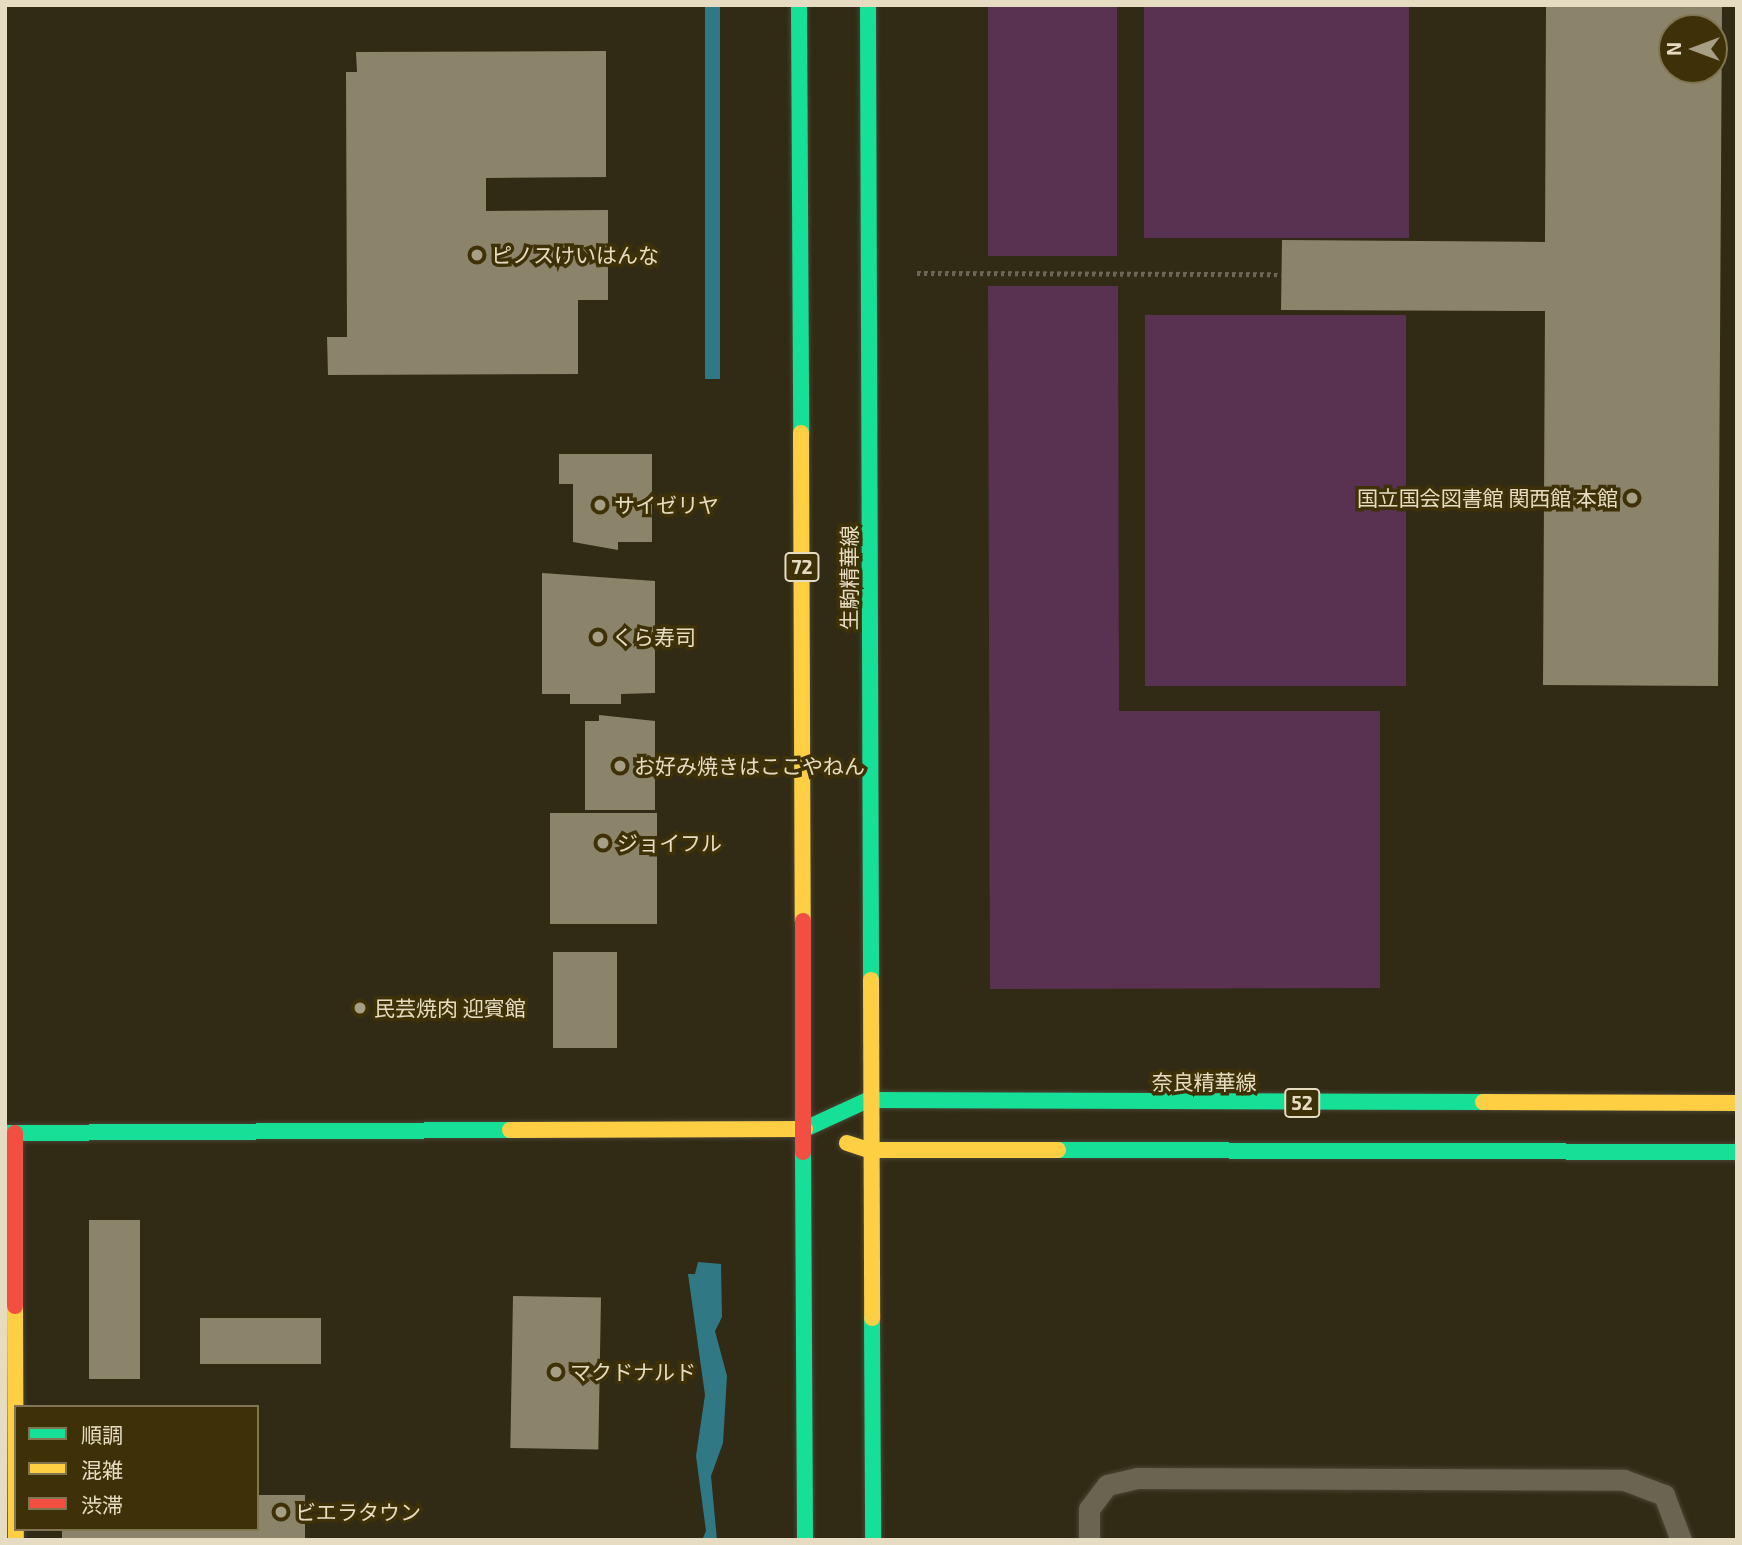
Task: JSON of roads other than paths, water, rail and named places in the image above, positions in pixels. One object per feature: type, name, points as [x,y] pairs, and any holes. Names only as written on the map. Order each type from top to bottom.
[{"type":"main road","name":"72","points":[[799,5],[805,1129]]},
{"type":"main road","name":"生駒精華線","points":[[868,5],[869,1150]]},
{"type":"main road","name":"奈良精華線","points":[[805,1129],[868,1100],[1737,1103]]},
{"type":"main road","points":[[14,1405],[10,1133],[805,1129],[805,1540]]},
{"type":"main road","name":"52","points":[[805,1129],[869,1150],[1737,1152]]},
{"type":"main road","points":[[869,1150],[873,1540]]},
{"type":"lane","points":[[1089,1540],[1089,1508],[1107,1485],[1137,1478],[1624,1480],[1664,1495],[1681,1540]]},
{"type":"water","points":[[705,5],[720,5],[720,379],[705,379]]},
{"type":"water","points":[[698,1262],[721,1264],[722,1317],[715,1331],[727,1376],[723,1443],[711,1476],[717,1540],[702,1540],[706,1531],[696,1456],[705,1395],[688,1274],[695,1274]]},
{"type":"place","name":"ピノスけいはんな","points":[[477,255]]},
{"type":"place","name":"国立国会図書館 関西館 本館","points":[[1632,498]]},
{"type":"place","name":"サイゼリヤ","points":[[600,505]]},
{"type":"place","name":"くら寿司","points":[[598,637]]},
{"type":"place","name":"お好み焼きはここやねん","points":[[620,766]]},
{"type":"place","name":"ジョイフル","points":[[603,843]]},
{"type":"place","name":"民芸焼肉 迎賓館","points":[[360,1008]]},
{"type":"place","name":"マクドナルド","points":[[556,1372]]},
{"type":"place","name":"ビエラタウン","points":[[281,1512]]}]
